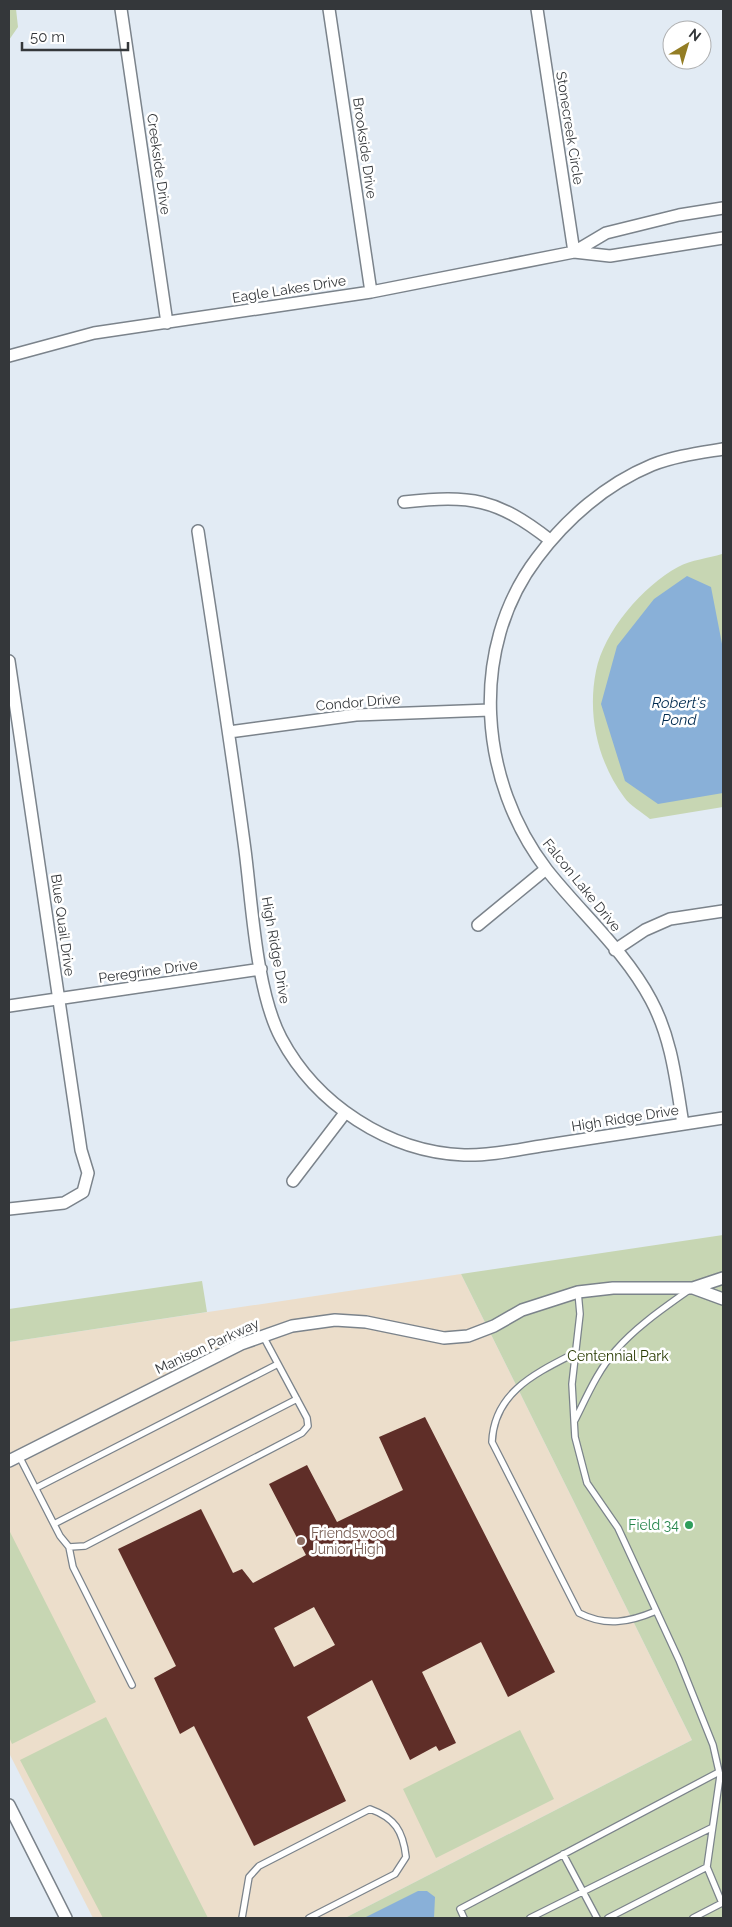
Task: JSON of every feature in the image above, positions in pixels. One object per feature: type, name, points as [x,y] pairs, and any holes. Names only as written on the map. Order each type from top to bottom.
[{"type":"street","name":"Creekside Drive","points":[[121,9],[167,323]]},
{"type":"street","name":"Brookside Drive","points":[[329,9],[371,292]]},
{"type":"street","name":"Stonecreek Circle","points":[[537,9],[574,252]]},
{"type":"street","name":"Eagle Lakes Drive","points":[[574,252],[606,233],[679,215],[723,208]]},
{"type":"street","name":"Eagle Lakes Drive","points":[[9,356],[94,333],[371,292],[574,252],[610,256],[723,238]]},
{"type":"street","name":"Falcon Lake Drive","points":[[683,1124],[666,1034],[639,980],[616,950],[546,869],[523,834],[508,801],[495,760],[490,710],[494,659],[501,629],[512,598],[531,566],[550,540],[580,511],[624,480],[652,465],[683,456],[723,449]]},
{"type":"street","points":[[404,502],[446,498],[475,500],[501,508],[527,522],[550,540]]},
{"type":"street","name":"High Ridge Drive","points":[[198,531],[229,732],[261,969],[270,1008],[280,1037],[300,1068],[320,1091],[345,1112],[376,1131],[406,1144],[465,1155],[723,1118]]},
{"type":"street","name":"Blue Quail Drive","points":[[9,661],[81,1150],[88,1173],[83,1192],[64,1203],[9,1209]]},
{"type":"street","name":"Condor Drive","points":[[229,732],[356,715],[490,710]]},
{"type":"street","points":[[478,925],[546,869]]},
{"type":"street","points":[[616,950],[645,930],[670,919],[723,911]]},
{"type":"street","name":"Peregrine Drive","points":[[9,1006],[261,969]]},
{"type":"street","points":[[293,1182],[345,1112]]},
{"type":"street","name":"Manison Parkway","points":[[14,1458],[241,1344],[292,1326],[335,1320],[366,1322],[444,1338],[468,1336],[494,1326],[522,1310],[578,1292],[613,1288],[692,1288],[723,1278]]},
{"type":"street","name":"Manison Parkway","points":[[692,1288],[723,1299]]},
{"type":"street","points":[[9,1805],[66,1918]]},
{"type":"lane","points":[[574,1422],[594,1381],[616,1350],[652,1317],[692,1288]]},
{"type":"lane","points":[[578,1292],[580,1314],[572,1384],[575,1437],[587,1483],[618,1528],[656,1611],[714,1746],[719,1772],[717,1800],[711,1828],[707,1867],[722,1903],[693,1918]]},
{"type":"lane","points":[[69,1547],[85,1546],[302,1433],[308,1426],[307,1418],[263,1336]]},
{"type":"lane","points":[[575,1354],[534,1374],[515,1389],[503,1405],[493,1427],[492,1442],[579,1613],[592,1620],[610,1623],[635,1620],[656,1611]]},
{"type":"lane","points":[[36,1488],[278,1364]]},
{"type":"lane","points":[[54,1524],[297,1399]]},
{"type":"lane","points":[[14,1458],[36,1488],[54,1524],[69,1547],[73,1567],[132,1685]]},
{"type":"lane","points":[[464,1918],[460,1909],[719,1772]]},
{"type":"lane","points":[[242,1918],[249,1877],[260,1866],[370,1809],[388,1815],[404,1840],[406,1857],[395,1874],[310,1918]]},
{"type":"lane","points":[[530,1918],[711,1828]]},
{"type":"lane","points":[[563,1854],[597,1918]]},
{"type":"lane","points":[[608,1918],[707,1867]]},
{"type":"shaded area","name":"Friendswood Junior High","points":[[461,1274],[692,1740],[345,1918],[93,1918],[9,1753],[9,1342]]},
{"type":"green space","points":[[9,9],[16,9],[18,27],[9,40]]},
{"type":"green space","points":[[722,554],[723,807],[650,819],[624,797],[607,769],[601,753],[594,721],[593,704],[596,671],[600,656],[616,626],[627,611],[665,575],[683,565]]},
{"type":"green space","name":"Centennial Park","points":[[723,1235],[723,1918],[345,1918],[692,1740],[461,1274]]},
{"type":"green space","points":[[202,1281],[207,1312],[9,1342],[9,1309]]},
{"type":"green space","points":[[9,1530],[96,1702],[12,1744],[9,1737]]},
{"type":"green space","points":[[106,1717],[208,1918],[103,1918],[20,1760]]},
{"type":"green space","points":[[520,1730],[554,1799],[436,1858],[403,1789]]},
{"type":"water","name":"Robert's Pond","points":[[687,576],[711,587],[723,649],[723,793],[658,804],[625,781],[601,704],[617,646],[654,599]]},
{"type":"water","points":[[418,1891],[427,1891],[435,1897],[434,1918],[364,1918]]},
{"type":"building","points":[[425,1417],[555,1672],[508,1697],[481,1642],[422,1672],[456,1743],[439,1751],[436,1746],[410,1760],[372,1680],[307,1717],[346,1801],[254,1846],[194,1726],[180,1734],[154,1678],[176,1666],[118,1549],[201,1509],[233,1573],[242,1569],[253,1583],[306,1555],[269,1484],[307,1465],[337,1522],[403,1490],[379,1437]],"holes":[[[314,1607],[335,1645],[294,1667],[274,1628]]]},
{"type":"place","name":"Field 34","points":[[689,1525]]},
{"type":"place","name":"Friendswood Junior High","points":[[301,1541]]}]
